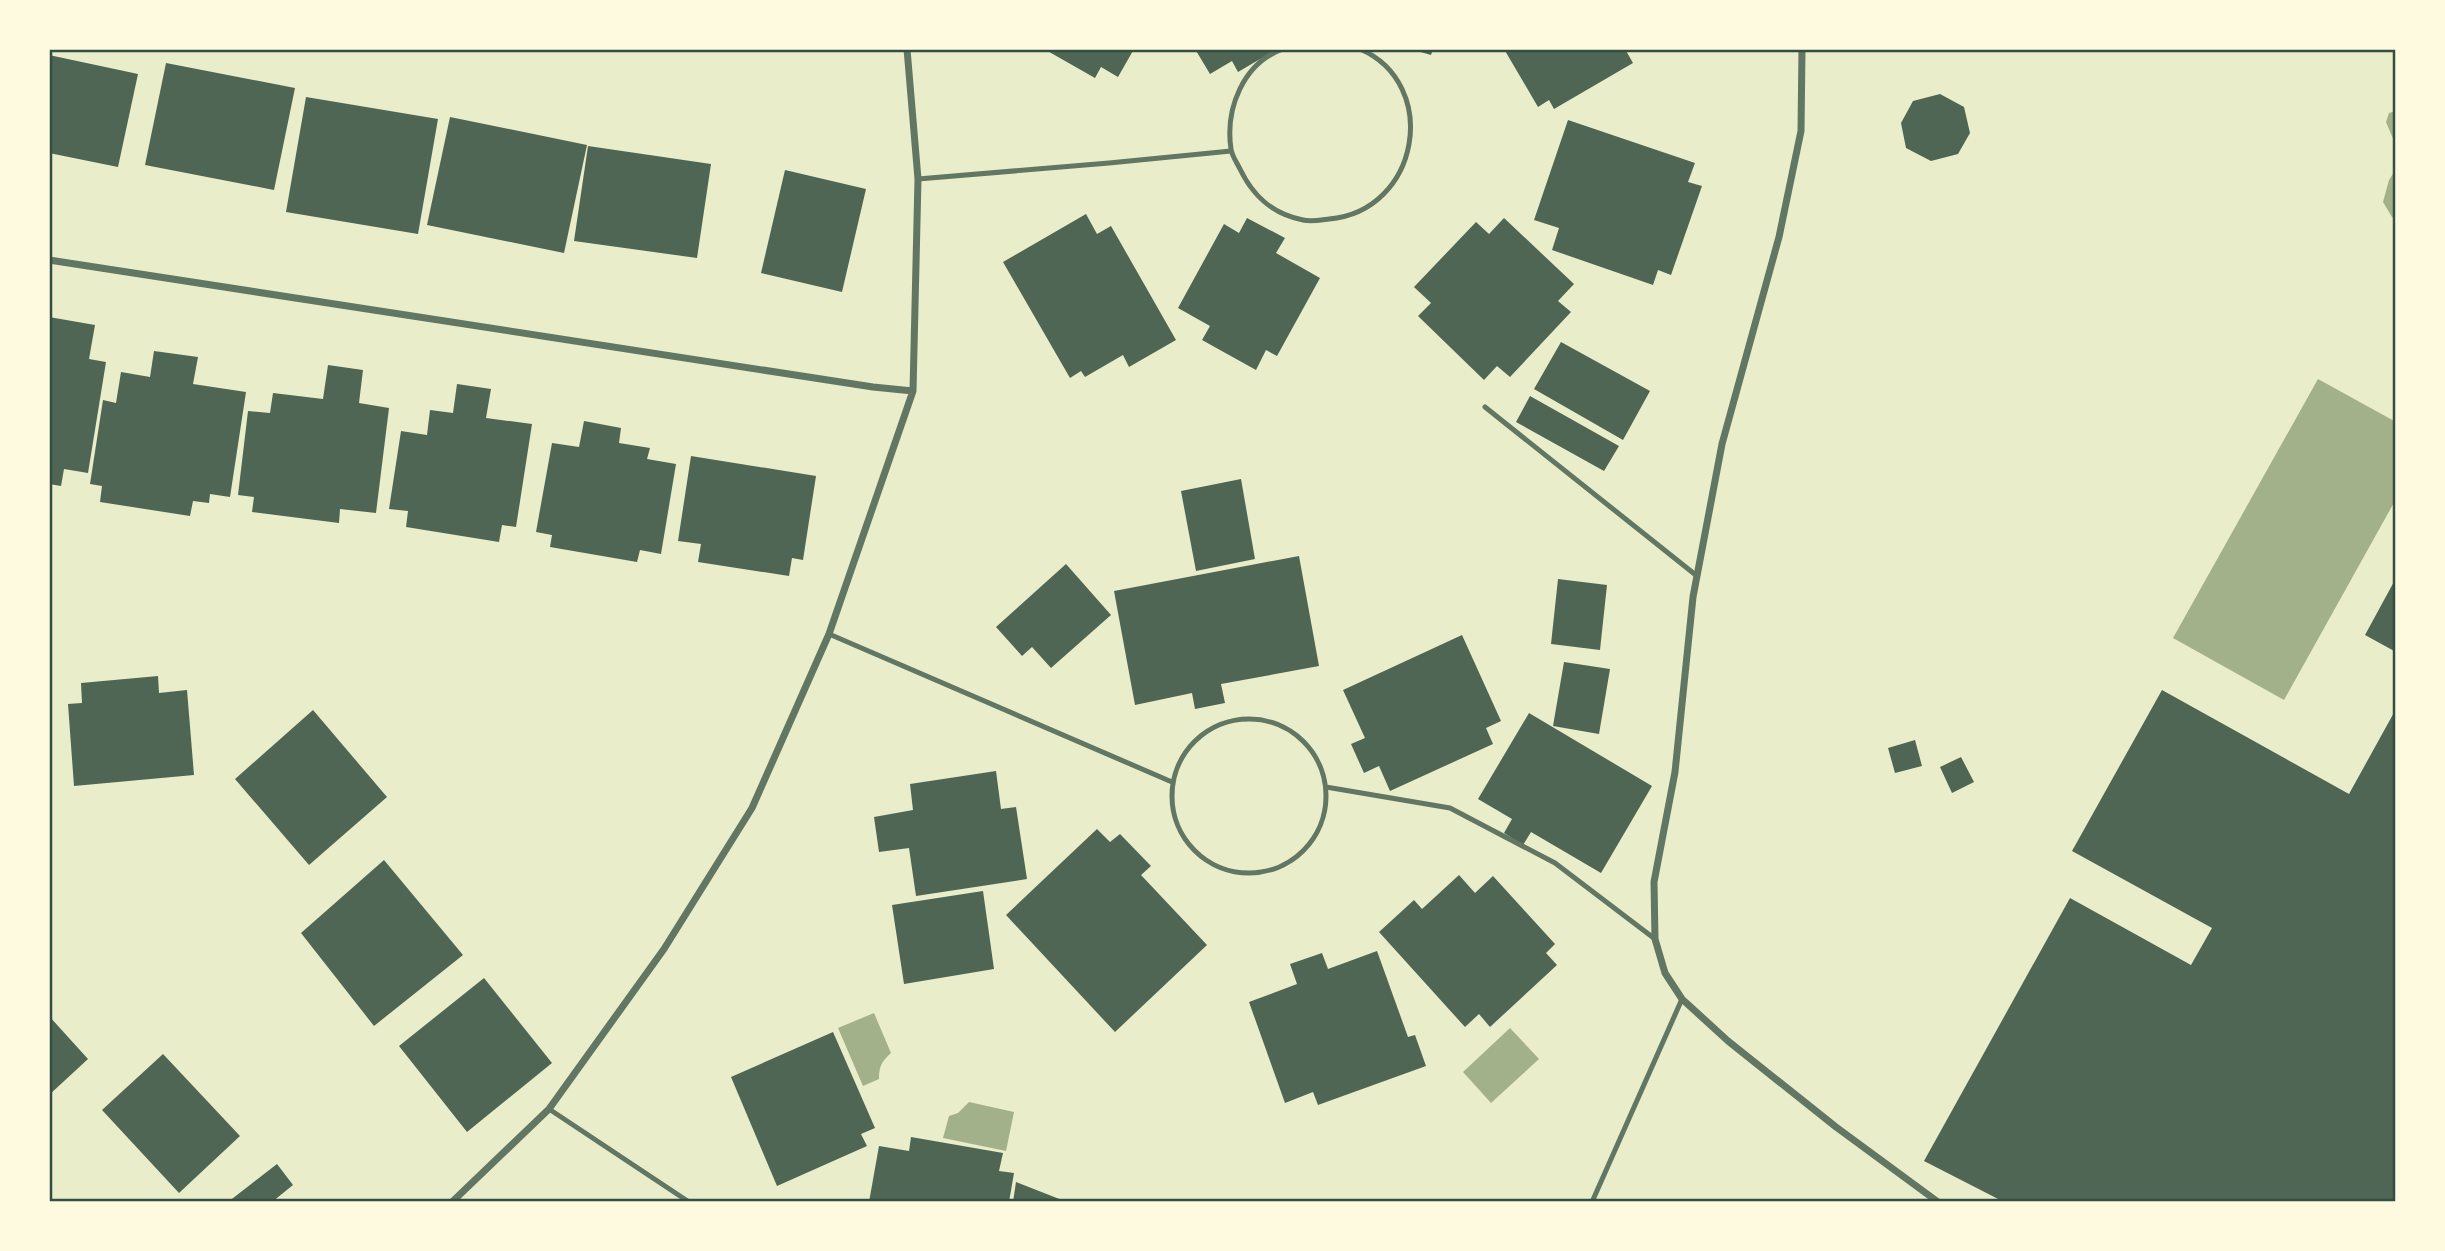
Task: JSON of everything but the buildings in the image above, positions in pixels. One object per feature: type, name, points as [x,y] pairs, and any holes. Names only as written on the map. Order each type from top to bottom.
[{"type":"street","points":[[452,1202],[549,1108],[664,948],[752,808],[829,634],[913,391],[918,179],[907,49]]},
{"type":"street","points":[[1802,49],[1801,131],[1779,237],[1722,444],[1697,576],[1675,772],[1654,882],[1656,939],[1665,973],[1682,999],[1728,1041],[1836,1127],[1938,1202]]},
{"type":"street","points":[[49,260],[913,391]]},
{"type":"lane","points":[[1283,49],[1270,54],[1247,75],[1233,104],[1231,150],[1250,190],[1275,210],[1305,221],[1348,217],[1376,202],[1397,179],[1409,149],[1411,132],[1406,100],[1391,72],[1360,49]]},
{"type":"lane","points":[[918,179],[1231,150]]},
{"type":"lane","points":[[1485,407],[1697,576]]},
{"type":"lane","points":[[829,634],[1172,782]]},
{"type":"lane","points":[[1254,718],[1276,723],[1296,734],[1311,750],[1322,769],[1326,787],[1321,825],[1312,841],[1296,858],[1275,869],[1252,874],[1229,871],[1208,862],[1190,847],[1178,828],[1172,805],[1172,782],[1180,761],[1193,742],[1211,728],[1231,720],[1254,718]]},
{"type":"lane","points":[[1326,787],[1450,808],[1555,863],[1656,939]]},
{"type":"lane","points":[[1592,1202],[1682,999]]},
{"type":"lane","points":[[549,1108],[689,1202]]},
{"type":"shaded area","points":[[2396,111],[2396,146],[2386,122],[2389,113]]},
{"type":"shaded area","points":[[2396,169],[2396,219],[2383,202],[2389,180]]},
{"type":"shaded area","points":[[2318,379],[2396,422],[2396,499],[2284,700],[2173,638]]},
{"type":"shaded area","points":[[874,1013],[891,1053],[881,1065],[879,1079],[863,1086],[838,1028]]},
{"type":"shaded area","points":[[1510,1028],[1539,1059],[1491,1103],[1463,1072]]},
{"type":"shaded area","points":[[969,1102],[1014,1112],[1006,1151],[943,1138],[949,1116],[958,1113]]}]
